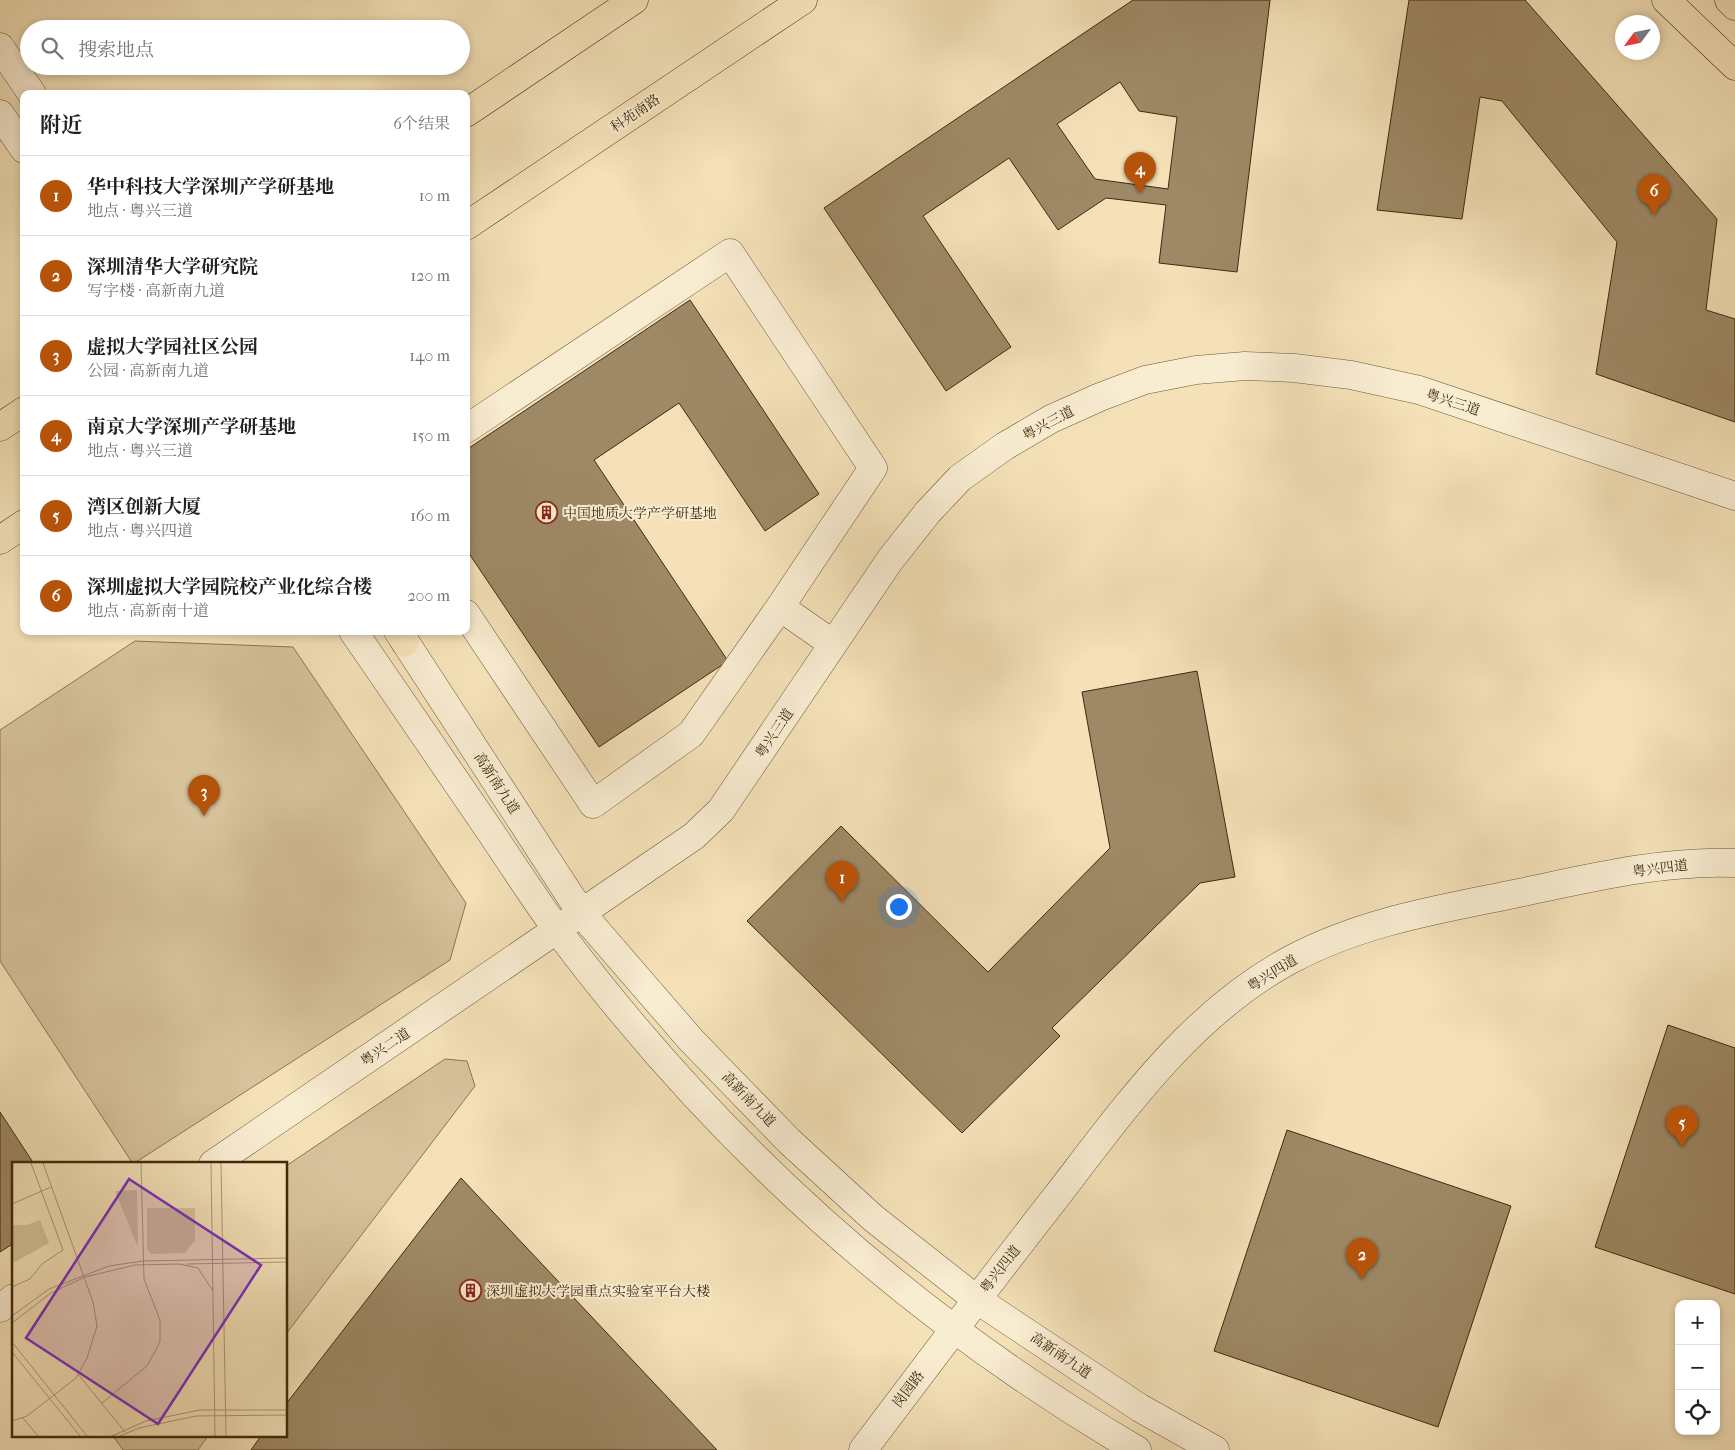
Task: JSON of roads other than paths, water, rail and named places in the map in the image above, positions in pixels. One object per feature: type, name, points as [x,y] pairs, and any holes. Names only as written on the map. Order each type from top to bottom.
[{"type":"main road","points":[[470,110],[634,0]]},
{"type":"main road","name":"科苑南路","points":[[470,223],[803,0]]},
{"type":"main road","points":[[1666,0],[1735,66]]},
{"type":"main road","points":[[1729,0],[1735,6]]},
{"type":"main road","points":[[0,427],[20,414]]},
{"type":"main road","points":[[0,540],[20,527]]},
{"type":"street","points":[[0,47],[29,90]]},
{"type":"street","points":[[0,114],[20,143]]},
{"type":"street","points":[[470,425],[730,253],[873,468],[780,607],[691,734],[593,804],[470,620]]},
{"type":"street","name":"粤兴三道","points":[[557,930],[694,836],[721,810],[890,560],[928,512],[960,478],[1005,446],[1052,419],[1100,397],[1145,380],[1196,370],[1245,366],[1294,368],[1350,375],[1419,390],[1735,496]]},
{"type":"street","points":[[780,607],[833,644]]},
{"type":"street","points":[[356,635],[557,930],[662,1059],[714,1118],[759,1163],[870,1264],[954,1328],[1030,1382],[1137,1450]]},
{"type":"street","name":"高新南九道","points":[[401,635],[582,914],[691,1040],[789,1141],[873,1218],[976,1299],[1140,1408],[1215,1450]]},
{"type":"street","name":"粤兴四道","points":[[954,1328],[1156,1069],[1195,1032],[1245,990],[1289,961],[1340,936],[1386,920],[1613,874],[1704,863],[1735,863]]},
{"type":"street","name":"粤兴二道","points":[[215,1162],[557,930]]},
{"type":"street","points":[[0,1308],[12,1299]]},
{"type":"street","name":"岗园路","points":[[863,1450],[954,1328]]},
{"type":"place","name":"南京大学深圳产学研基地","points":[[1140,193]]},
{"type":"place","name":"深圳虚拟大学园院校产业化综合楼","points":[[1654,215]]},
{"type":"place","name":"中国地质大学产学研基地","points":[[547,513]]},
{"type":"place","name":"虚拟大学园社区公园","points":[[204,816]]},
{"type":"place","name":"华中科技大学深圳产学研基地","points":[[842,902]]},
{"type":"place","name":"湾区创新大厦","points":[[1682,1147]]},
{"type":"place","name":"深圳清华大学研究院","points":[[1362,1279]]},
{"type":"place","name":"深圳虚拟大学园重点实验室平台大楼","points":[[470,1291]]}]
